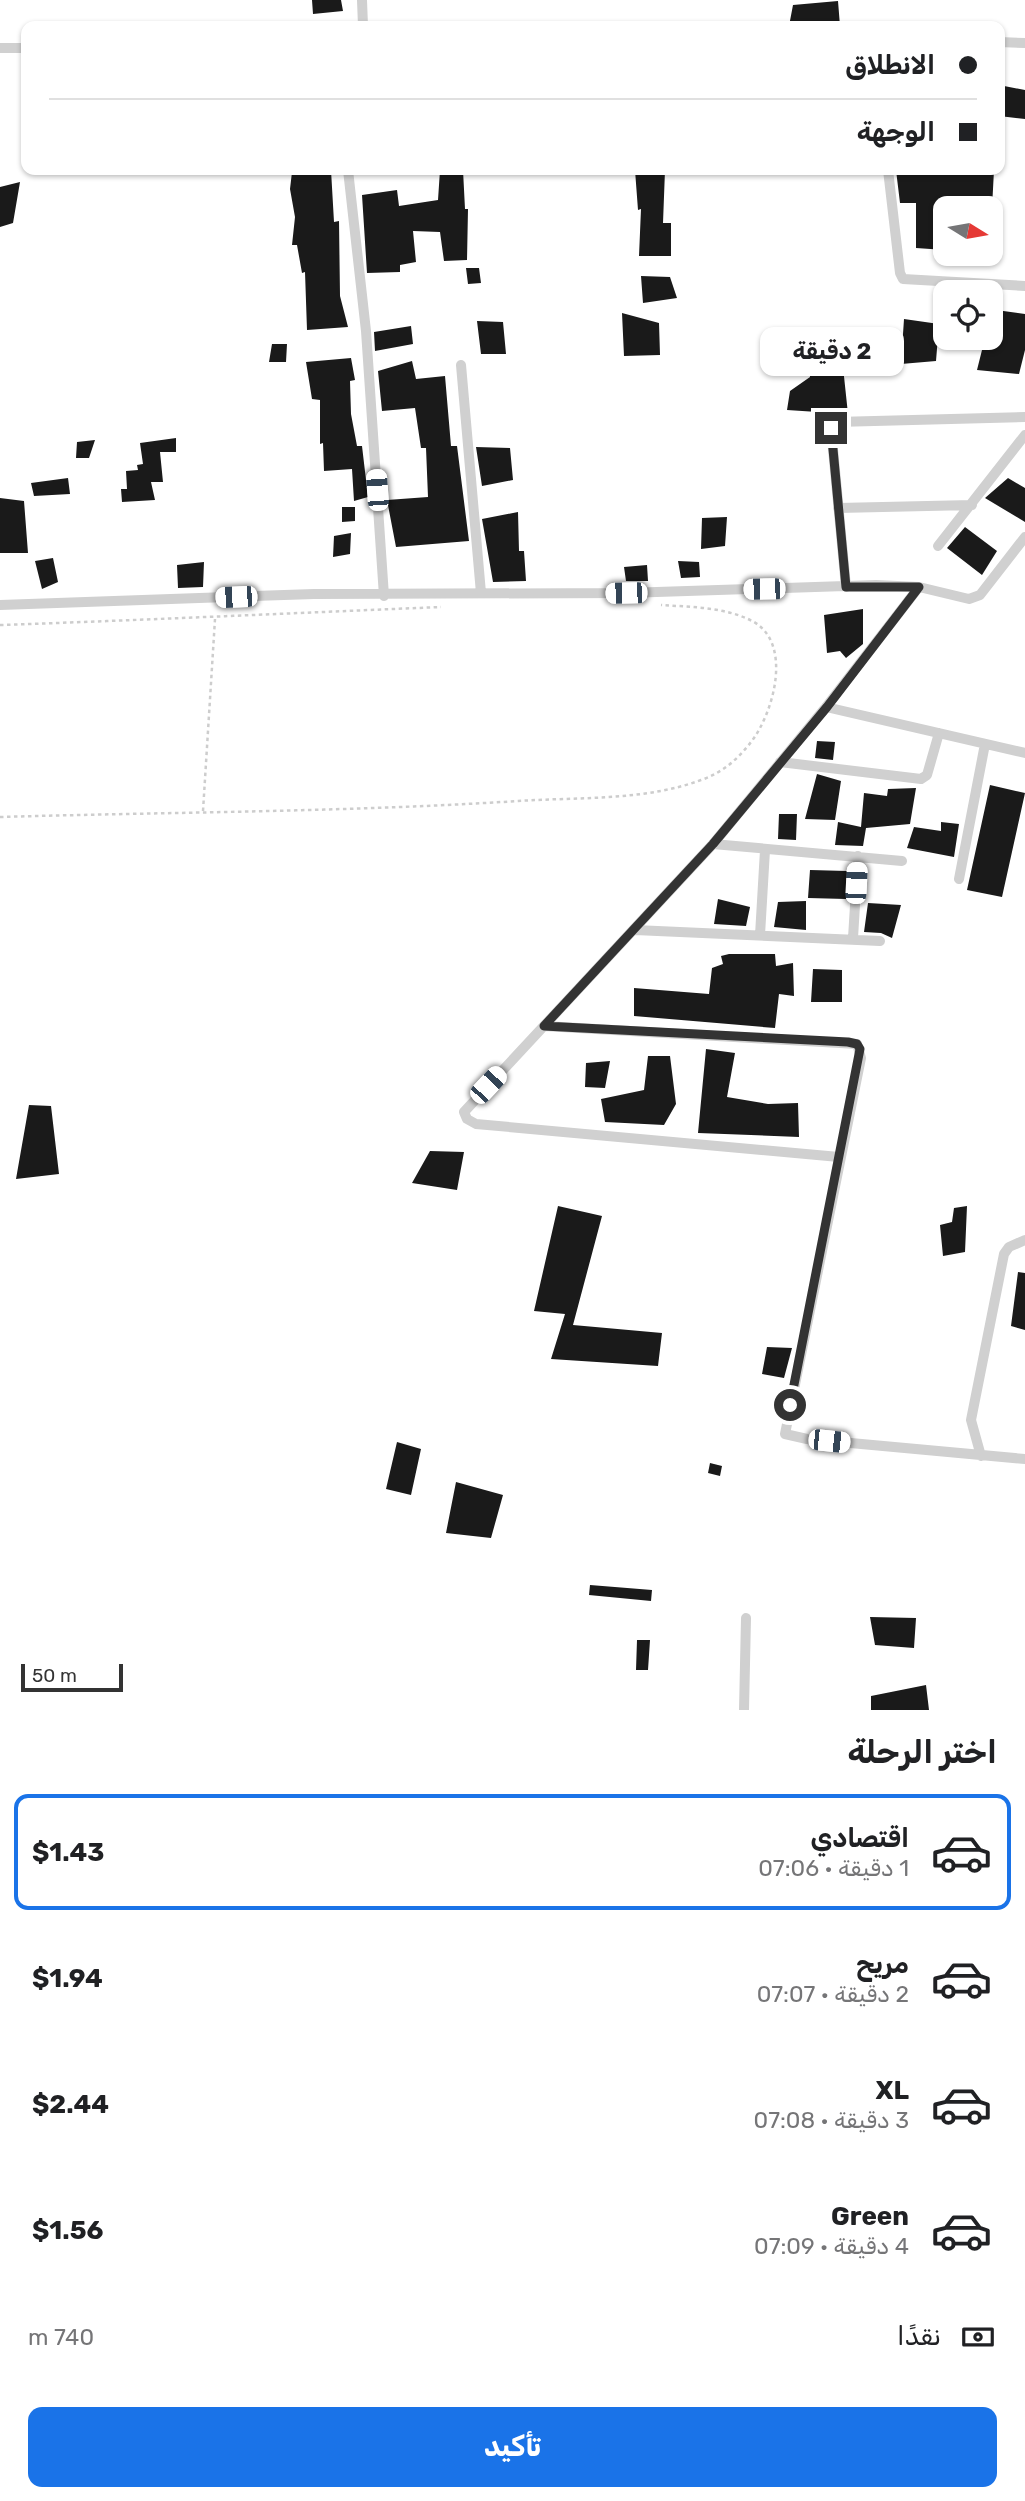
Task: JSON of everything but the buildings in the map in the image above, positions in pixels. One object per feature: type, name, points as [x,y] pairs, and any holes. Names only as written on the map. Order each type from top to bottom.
[{"type":"street","points":[[362,0],[363,21]]},
{"type":"street","points":[[1005,42],[1025,43]]},
{"type":"street","points":[[0,48],[21,48]]},
{"type":"street","points":[[349,175],[366,331],[384,596]]},
{"type":"street","points":[[889,175],[900,273],[903,279],[1025,286]]},
{"type":"street","points":[[461,365],[481,593]]},
{"type":"street","points":[[846,587],[831,428],[836,422],[1025,417]]},
{"type":"street","points":[[938,546],[1025,435]]},
{"type":"street","points":[[838,508],[972,505]]},
{"type":"street","points":[[0,605],[314,594],[384,596],[626,593],[846,587],[919,587],[975,598],[1025,537]]},
{"type":"street","points":[[839,1157],[476,1124],[467,1119],[464,1112],[713,844],[827,707],[919,587]]},
{"type":"street","points":[[827,707],[1025,753]]},
{"type":"street","points":[[780,762],[921,779],[927,775],[939,733]]},
{"type":"street","points":[[959,879],[985,744]]},
{"type":"street","points":[[713,844],[902,861]]},
{"type":"street","points":[[760,935],[765,850]]},
{"type":"street","points":[[853,938],[858,856]]},
{"type":"street","points":[[635,930],[880,941]]},
{"type":"street","points":[[544,1026],[857,1044],[861,1058],[785,1434],[807,1439],[1025,1459]]},
{"type":"street","points":[[981,1456],[971,1420],[1004,1254],[1009,1247],[1025,1240]]},
{"type":"street","points":[[744,1710],[746,1618]]},
{"type":"path","points":[[0,817],[455,805],[658,792],[701,780],[724,769],[752,741],[773,691],[776,670],[774,648],[756,623],[731,613],[652,605]]},
{"type":"path","points":[[0,625],[215,619],[292,612],[447,607]]},
{"type":"path","points":[[203,811],[215,619]]},
{"type":"route","points":[[790,1405],[861,1058],[857,1044],[544,1026],[713,844],[827,707],[919,587],[846,587],[831,428]]}]
